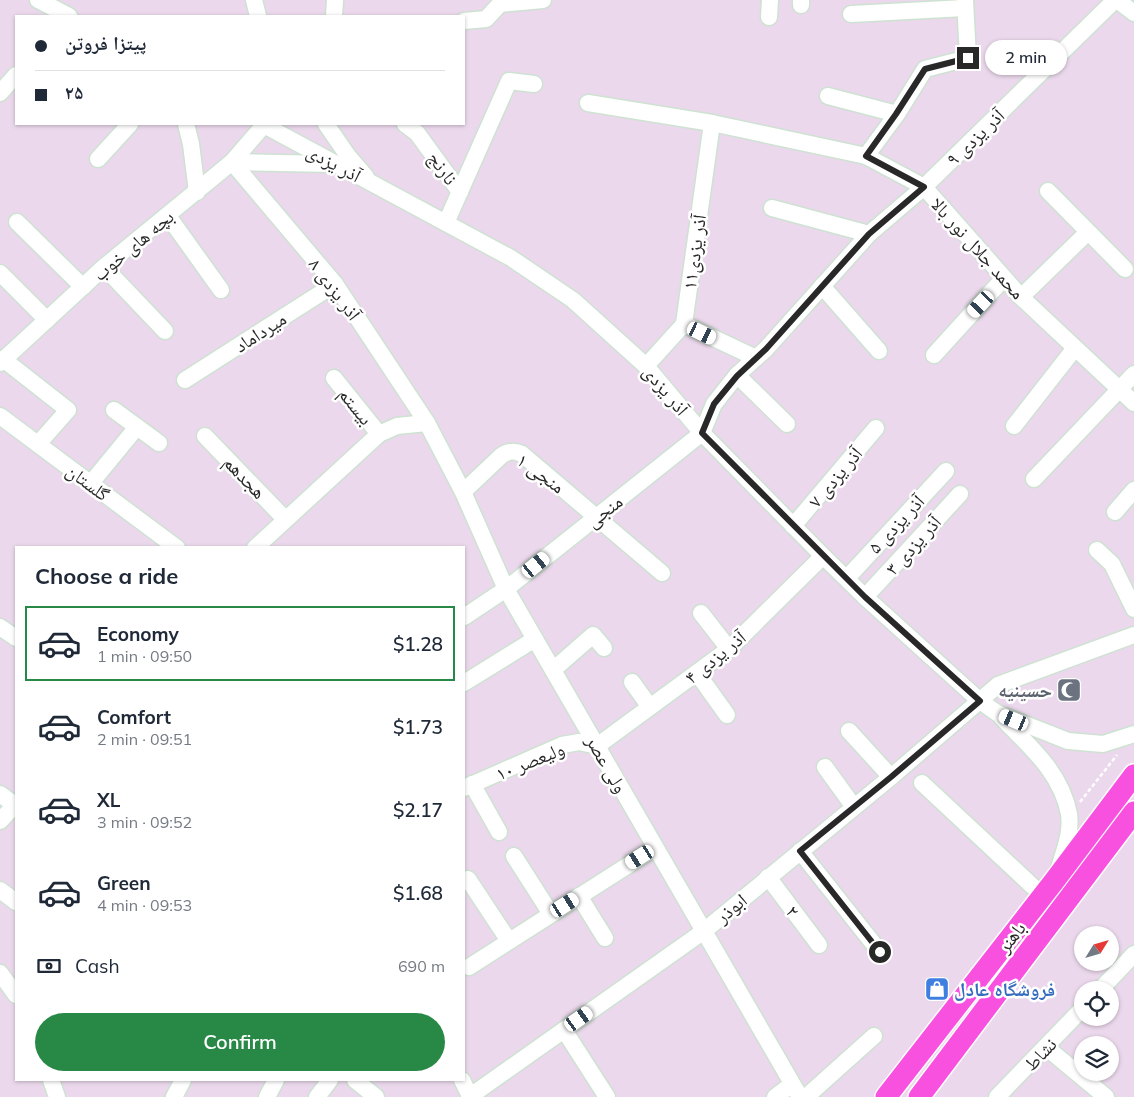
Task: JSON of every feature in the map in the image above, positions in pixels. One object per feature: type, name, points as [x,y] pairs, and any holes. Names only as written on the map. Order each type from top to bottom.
[{"type":"main road","name":"باهنر","points":[[886,1097],[1049,888],[1134,775]]},
{"type":"main road","name":"باهنر","points":[[919,1097],[1134,812]]},
{"type":"street","points":[[38,0],[66,15]]},
{"type":"street","points":[[334,15],[335,0]]},
{"type":"street","points":[[465,21],[486,20],[500,2],[543,0]]},
{"type":"street","points":[[769,17],[770,0]]},
{"type":"street","points":[[1116,0],[1134,13]]},
{"type":"street","name":"آذر یزدی ۹","points":[[702,433],[714,404],[737,376],[756,358],[869,234],[924,187],[1116,0]]},
{"type":"street","points":[[851,14],[965,4],[968,58],[925,69],[866,156]]},
{"type":"street","points":[[0,93],[15,76]]},
{"type":"street","points":[[446,223],[509,81],[534,84]]},
{"type":"street","points":[[828,96],[896,114]]},
{"type":"street","name":"محمد جلال نور بالا","points":[[588,103],[712,123],[866,156],[924,187],[1021,296],[1134,403]]},
{"type":"street","name":"آذر یزدی۱۱","points":[[684,324],[712,123]]},
{"type":"street","points":[[98,159],[129,125]]},
{"type":"street","points":[[186,125],[191,144],[197,192]]},
{"type":"street","name":"بچه های خوب","points":[[2,361],[104,267],[232,162],[262,125]]},
{"type":"street","name":"آذر یزدی","points":[[265,125],[333,164],[371,182],[511,258],[573,300],[646,366],[702,433],[865,597],[980,701],[997,713],[1068,741],[1103,744],[1134,734]]},
{"type":"street","points":[[327,125],[348,156],[371,182]]},
{"type":"street","name":"نارنج","points":[[405,125],[417,133],[460,192]]},
{"type":"street","points":[[232,162],[333,164]]},
{"type":"street","name":"۸ آذر یزدی","points":[[232,162],[335,284],[427,424]]},
{"type":"street","points":[[1048,191],[1125,269]]},
{"type":"street","points":[[772,208],[869,234]]},
{"type":"street","points":[[168,216],[221,290]]},
{"type":"street","points":[[17,222],[83,287]]},
{"type":"street","points":[[1021,296],[1088,232]]},
{"type":"street","points":[[104,267],[165,331]]},
{"type":"street","points":[[0,273],[47,320]]},
{"type":"street","points":[[934,355],[1004,278]]},
{"type":"street","name":"میرداماد","points":[[185,380],[335,284]]},
{"type":"street","points":[[822,286],[879,351]]},
{"type":"street","points":[[646,366],[684,324],[756,358]]},
{"type":"street","points":[[1014,426],[1075,348]]},
{"type":"street","points":[[2,361],[68,410],[38,444]]},
{"type":"street","points":[[1034,479],[1134,374]]},
{"type":"street","points":[[737,376],[787,424]]},
{"type":"street","name":"بیستم","points":[[334,378],[379,434]]},
{"type":"street","points":[[114,410],[159,442]]},
{"type":"street","name":"گلستان","points":[[0,416],[174,546]]},
{"type":"street","points":[[257,546],[379,434],[397,426],[427,424]]},
{"type":"street","name":"ولی عصر","points":[[427,424],[463,492],[506,589],[796,1091]]},
{"type":"street","points":[[91,483],[137,427]]},
{"type":"street","name":"آذر یزدی ۷","points":[[793,526],[876,428]]},
{"type":"street","name":"منجی","points":[[465,616],[506,589],[702,433]]},
{"type":"street","name":"هجدهم","points":[[205,436],[285,519]]},
{"type":"street","name":"منجی ۱","points":[[463,492],[501,456],[508,452],[516,451],[597,516]]},
{"type":"street","name":"آذر یزدی ۵","points":[[846,578],[946,470]]},
{"type":"street","points":[[1115,512],[1134,490]]},
{"type":"street","name":"آذر یزدی ۳","points":[[865,597],[960,494]]},
{"type":"street","points":[[597,516],[662,573]]},
{"type":"street","points":[[1097,550],[1112,564],[1134,608]]},
{"type":"street","name":"۴ آذر یزدی","points":[[597,746],[729,649],[823,556]]},
{"type":"street","points":[[701,613],[729,649]]},
{"type":"street","points":[[0,628],[15,637]]},
{"type":"street","name":"ابوذر","points":[[469,1097],[704,931],[891,777],[998,685],[1134,634]]},
{"type":"street","points":[[553,670],[593,635],[604,648]]},
{"type":"street","points":[[465,682],[535,639]]},
{"type":"street","points":[[697,673],[727,715]]},
{"type":"street","points":[[632,682],[650,708]]},
{"type":"street","points":[[922,783],[1049,888],[1067,840],[1069,815],[1058,781],[1046,762],[997,713]]},
{"type":"street","points":[[849,731],[891,777]]},
{"type":"street","name":"۱۰ ولیعصر","points":[[468,786],[562,745],[579,742],[597,746]]},
{"type":"street","points":[[825,767],[854,807]]},
{"type":"street","points":[[468,786],[499,832]]},
{"type":"street","points":[[0,794],[15,804]]},
{"type":"street","points":[[0,821],[15,806]]},
{"type":"street","points":[[469,967],[656,848]]},
{"type":"street","points":[[800,851],[880,952]]},
{"type":"street","points":[[514,856],[551,914]]},
{"type":"street","name":"۲","points":[[768,877],[819,945]]},
{"type":"street","points":[[468,879],[509,941]]},
{"type":"street","points":[[0,890],[15,901]]},
{"type":"street","points":[[579,896],[605,938]]},
{"type":"street","points":[[1108,981],[1134,954]]},
{"type":"street","points":[[0,973],[15,994]]},
{"type":"street","name":"نشاط","points":[[997,1097],[1047,1048],[1074,1018]]},
{"type":"street","points":[[564,1030],[607,1097]]},
{"type":"street","points":[[806,1097],[874,1036]]},
{"type":"street","points":[[1047,1048],[1106,1097]]},
{"type":"street","points":[[174,1097],[182,1081]]},
{"type":"street","points":[[267,1097],[275,1081]]},
{"type":"street","points":[[317,1097],[329,1081]]},
{"type":"street","points":[[356,1081],[376,1097]]},
{"type":"street","points":[[462,1081],[469,1097]]},
{"type":"street","points":[[775,1097],[796,1091]]},
{"type":"path","points":[[1069,815],[1134,734]]},
{"type":"place","name":"حسینیه","points":[[1069,690]]},
{"type":"place","name":"فروشگاه عادل","points":[[937,989]]},
{"type":"route","points":[[880,952],[800,851],[980,701],[865,597],[702,433],[714,404],[737,376],[766,349],[869,234],[924,187],[866,156],[925,69],[968,58]]}]
